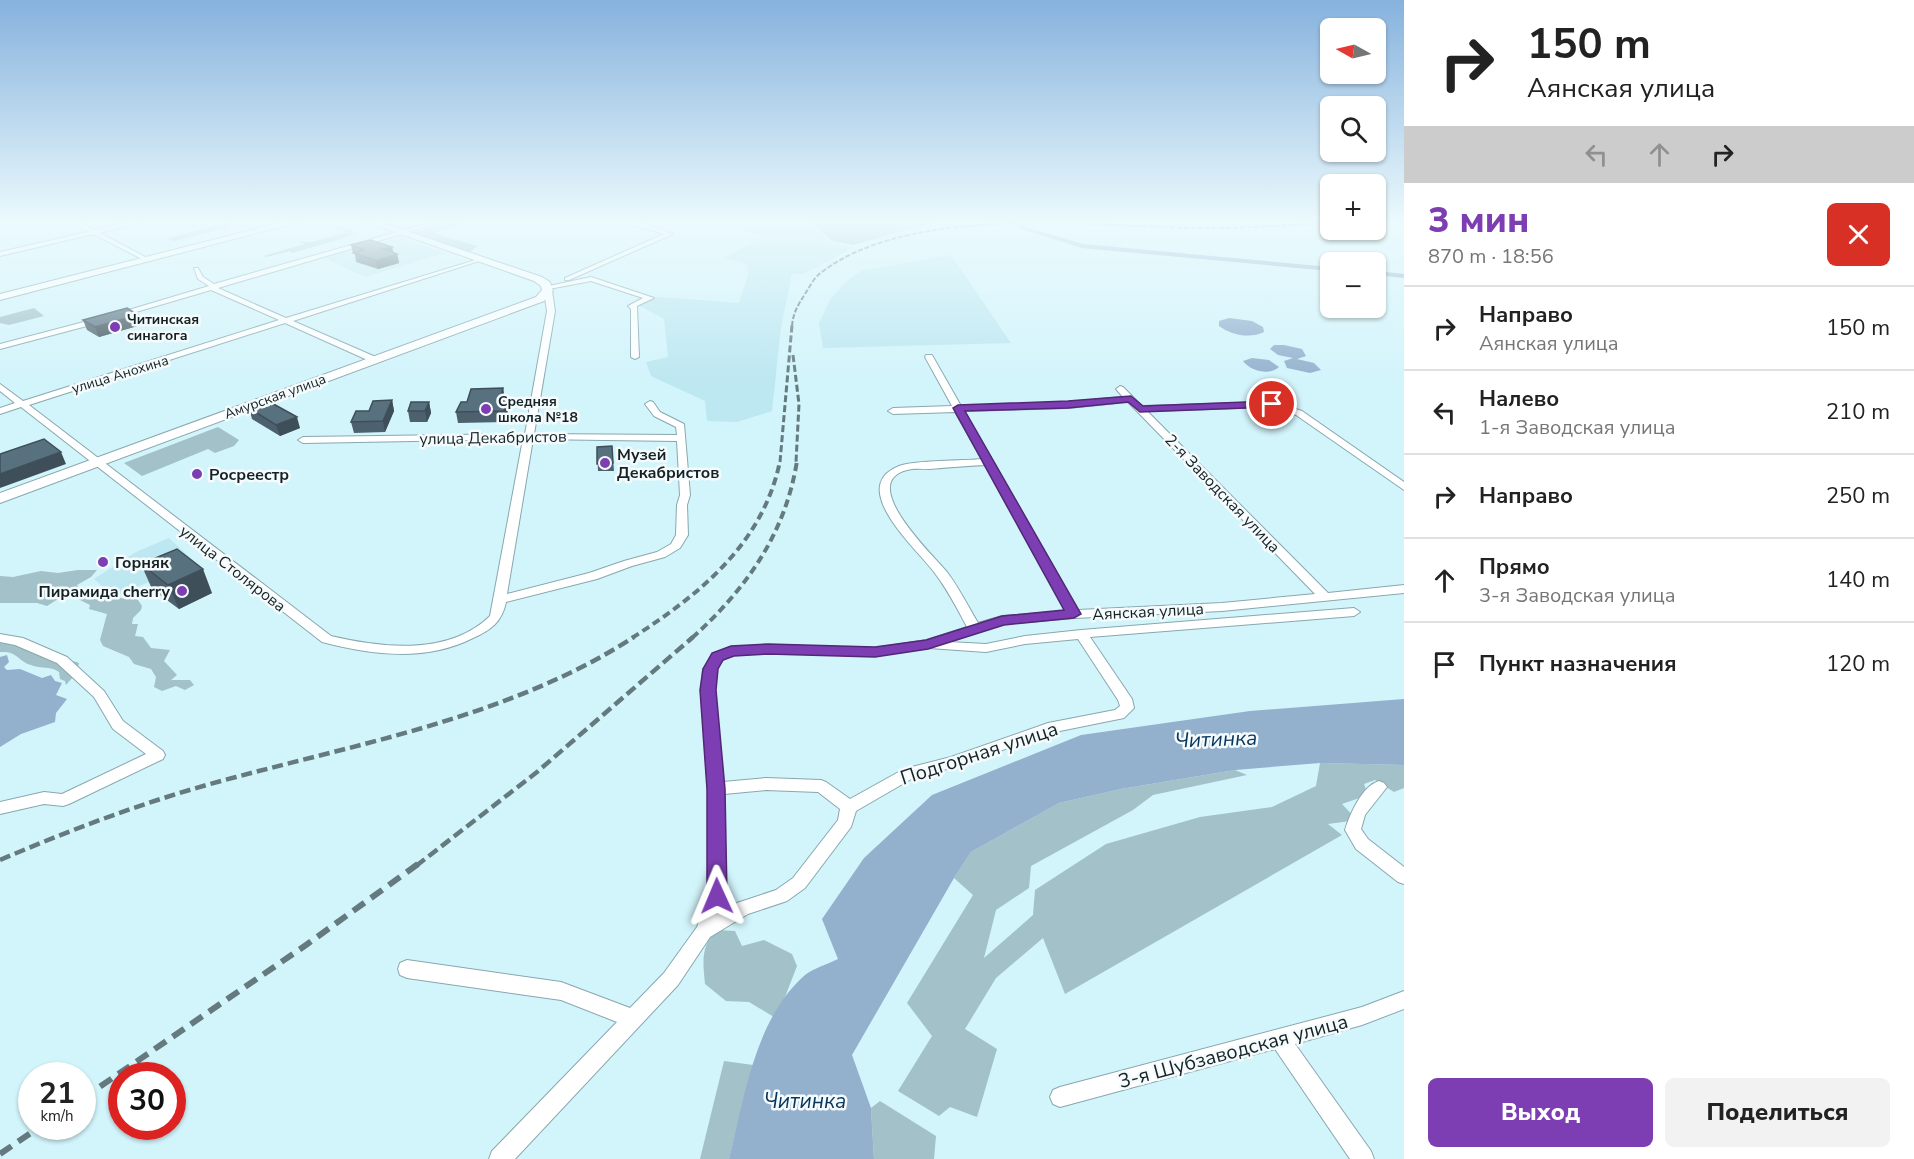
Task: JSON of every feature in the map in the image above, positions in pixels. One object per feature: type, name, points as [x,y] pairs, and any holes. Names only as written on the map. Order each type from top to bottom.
[{"type":"main road","points":[[0,297],[92,274]]},
{"type":"main road","points":[[524,274],[538,279],[547,287]]},
{"type":"main road","name":"Амурская улица","points":[[0,498],[526,304],[540,298],[547,287]]},
{"type":"street","points":[[198,274],[212,287],[375,360]]},
{"type":"street","points":[[0,347],[257,274]]},
{"type":"street","name":"улица Анохина","points":[[0,411],[433,274]]},
{"type":"street","name":"Амурская улица","points":[[547,287],[578,274]]},
{"type":"street","points":[[635,357],[635,308],[632,306],[650,298],[591,279],[547,287],[551,311],[528,436],[505,599],[661,555],[676,546],[682,536],[682,505],[685,495],[681,426],[657,414],[650,404]]},
{"type":"street","points":[[526,304],[550,305]]},
{"type":"street","points":[[929,357],[1074,614]]},
{"type":"street","name":"улица Столярова","points":[[0,387],[327,639],[355,647],[382,650],[424,649],[460,641],[481,630],[494,618],[505,599]]},
{"type":"street","name":"2-я Заводская улица","points":[[1120,389],[1326,598]]},
{"type":"street","points":[[893,411],[1068,405],[1131,399]]},
{"type":"street","points":[[1140,409],[1272,404],[1284,406],[1299,413],[1404,487]]},
{"type":"street","name":"улица Декабристов","points":[[303,440],[528,436],[682,438]]},
{"type":"street","points":[[975,629],[944,577],[891,512],[884,491],[887,480],[895,471],[905,467],[988,462]]},
{"type":"street","name":"Аянская улица","points":[[716,789],[708,690],[710,669],[718,657],[736,651],[875,652],[928,644],[1002,620],[1222,607],[1404,589]]},
{"type":"street","points":[[928,644],[986,648],[1025,640],[1081,634],[1354,612]]},
{"type":"street","name":"Подгорная улица","points":[[849,807],[909,773],[953,762],[1048,728],[1119,714],[1127,708],[1125,699],[1081,634]]},
{"type":"street","points":[[0,638],[18,641],[62,660],[99,694],[118,725],[158,755],[63,800],[44,798],[0,808]]},
{"type":"street","points":[[500,1159],[684,963],[704,931],[717,896],[716,789],[765,784],[821,786],[849,807],[845,822],[799,883],[781,896],[743,908],[704,931]]},
{"type":"street","points":[[1379,787],[1358,813],[1353,830],[1362,844],[1404,877]]},
{"type":"street","points":[[407,969],[561,991],[633,1018]]},
{"type":"street","name":"3-я Шубзаводская улица","points":[[1060,1097],[1362,1016],[1404,1000]]},
{"type":"street","points":[[1280,1039],[1363,1159]]},
{"type":"shaded area","points":[[359,274],[375,274],[365,277]]},
{"type":"shaded area","points":[[792,274],[781,327],[772,411],[737,422],[707,421],[705,401],[651,376],[646,362],[668,357],[664,319],[638,305],[659,297],[739,303],[748,275]]},
{"type":"shaded area","points":[[857,274],[964,274],[1011,343],[823,348],[819,323],[830,300],[845,282]]},
{"type":"shaded area","points":[[34,308],[44,316],[9,325],[0,323],[0,317]]},
{"type":"shaded area","points":[[218,427],[239,440],[234,446],[215,453],[208,449],[142,476],[124,463]]},
{"type":"shaded area","points":[[169,538],[195,562],[114,597],[94,579],[136,552]]},
{"type":"shaded area","points":[[97,570],[91,577],[77,585],[79,589],[76,595],[61,597],[47,606],[37,603],[0,603],[0,576],[13,577],[41,571],[58,573]]},
{"type":"shaded area","points":[[93,593],[98,596],[110,593],[122,598],[136,597],[142,606],[133,618],[132,624],[138,624],[135,636],[143,637],[151,648],[170,650],[164,661],[177,675],[171,680],[190,680],[194,685],[185,690],[176,686],[162,691],[154,687],[156,677],[151,669],[134,664],[129,657],[103,646],[100,640],[107,614],[89,609],[90,605],[78,599],[83,595]]},
{"type":"shaded area","points":[[0,641],[79,663],[78,667],[68,673],[73,677],[66,685],[56,670],[31,665],[14,654],[0,652]]},
{"type":"shaded area","points":[[1320,763],[1404,765],[1404,788],[1394,792],[1375,780],[1364,784],[1368,795],[1342,804],[1357,820],[1328,824],[1342,835],[1065,994],[1043,938],[996,978],[965,1029],[997,1049],[977,1117],[950,1107],[939,1116],[898,1091],[932,1036],[907,1003],[973,895],[954,878],[971,852],[1059,803],[1121,789],[1235,770],[1247,775],[1153,795],[1133,810],[1031,866],[1029,888],[996,910],[984,958],[1033,915],[1035,890],[1106,844],[1200,817],[1272,807],[1316,786]]},
{"type":"shaded area","points":[[718,930],[735,931],[742,946],[764,940],[792,954],[797,966],[785,997],[774,1017],[749,1002],[726,1001],[705,984],[703,961],[705,948]]},
{"type":"shaded area","points":[[724,1061],[753,1065],[729,1159],[700,1159]]},
{"type":"shaded area","points":[[880,1101],[936,1136],[934,1159],[874,1159],[871,1108]]},
{"type":"water","points":[[1229,318],[1252,321],[1263,327],[1264,332],[1241,335],[1229,332],[1219,326],[1219,321]]},
{"type":"water","points":[[1274,345],[1302,349],[1306,356],[1297,359],[1314,363],[1321,370],[1310,373],[1287,368],[1284,361],[1293,358],[1278,355],[1270,349]]},
{"type":"water","points":[[1252,358],[1269,360],[1279,367],[1266,372],[1255,370],[1243,361]]},
{"type":"water","points":[[7,655],[9,662],[4,667],[7,670],[20,669],[42,678],[51,675],[55,681],[62,683],[56,695],[67,699],[56,713],[55,722],[21,734],[0,747],[0,657]]},
{"type":"water","name":"Читинка","points":[[1404,699],[1404,765],[1320,763],[1235,770],[1121,789],[1059,803],[971,852],[852,1055],[871,1108],[874,1159],[729,1159],[754,1061],[774,1014],[788,993],[805,975],[838,959],[822,919],[864,858],[932,795],[1081,735],[1250,711]]},
{"type":"building","points":[[127,308],[138,315],[95,327],[83,320]]},
{"type":"building","points":[[503,388],[500,401],[506,401],[504,411],[456,412],[461,402],[467,402],[471,389]]},
{"type":"building","points":[[392,400],[383,421],[351,422],[356,411],[369,411],[373,401]]},
{"type":"building","points":[[268,401],[297,417],[276,425],[249,408]]},
{"type":"building","points":[[411,402],[429,402],[425,411],[408,411]]},
{"type":"building","points":[[44,439],[61,452],[0,474],[0,454]]},
{"type":"building","points":[[612,446],[613,463],[597,464],[597,447]]},
{"type":"building","points":[[177,549],[203,569],[168,585],[141,564]]},
{"type":"waterway","points":[[1386,274],[1404,276]]},
{"type":"railway","points":[[792,326],[798,306],[819,274]]},
{"type":"railway","points":[[780,462],[792,325]]},
{"type":"railway","points":[[793,355],[799,404],[796,462]]},
{"type":"railway","points":[[632,638],[681,604],[725,564],[759,518],[772,491],[780,461]]},
{"type":"railway","points":[[692,638],[730,600],[760,559],[783,513],[797,461]]},
{"type":"railway","points":[[0,860],[87,825],[176,794],[390,737],[491,706],[588,664],[634,637]]},
{"type":"railway","points":[[416,866],[537,772],[693,637]]},
{"type":"railway","points":[[96,1089],[306,945],[418,864]]},
{"type":"railway","points":[[0,1154],[20,1140]]},
{"type":"place","name":"Читинская синагога","points":[[115,327]]},
{"type":"place","name":"Средняя школа №18","points":[[486,409]]},
{"type":"place","name":"Музей Декабристов","points":[[605,463]]},
{"type":"place","name":"Росреестр","points":[[197,474]]},
{"type":"place","name":"Горняк","points":[[103,562]]},
{"type":"place","name":"Пирамида cherry","points":[[182,591]]},
{"type":"route","points":[[717,896],[716,789],[708,690],[710,669],[718,657],[731,651],[768,649],[875,652],[928,644],[1002,620],[1074,614],[958,408],[1068,405],[1131,399],[1140,409],[1272,404]]}]
